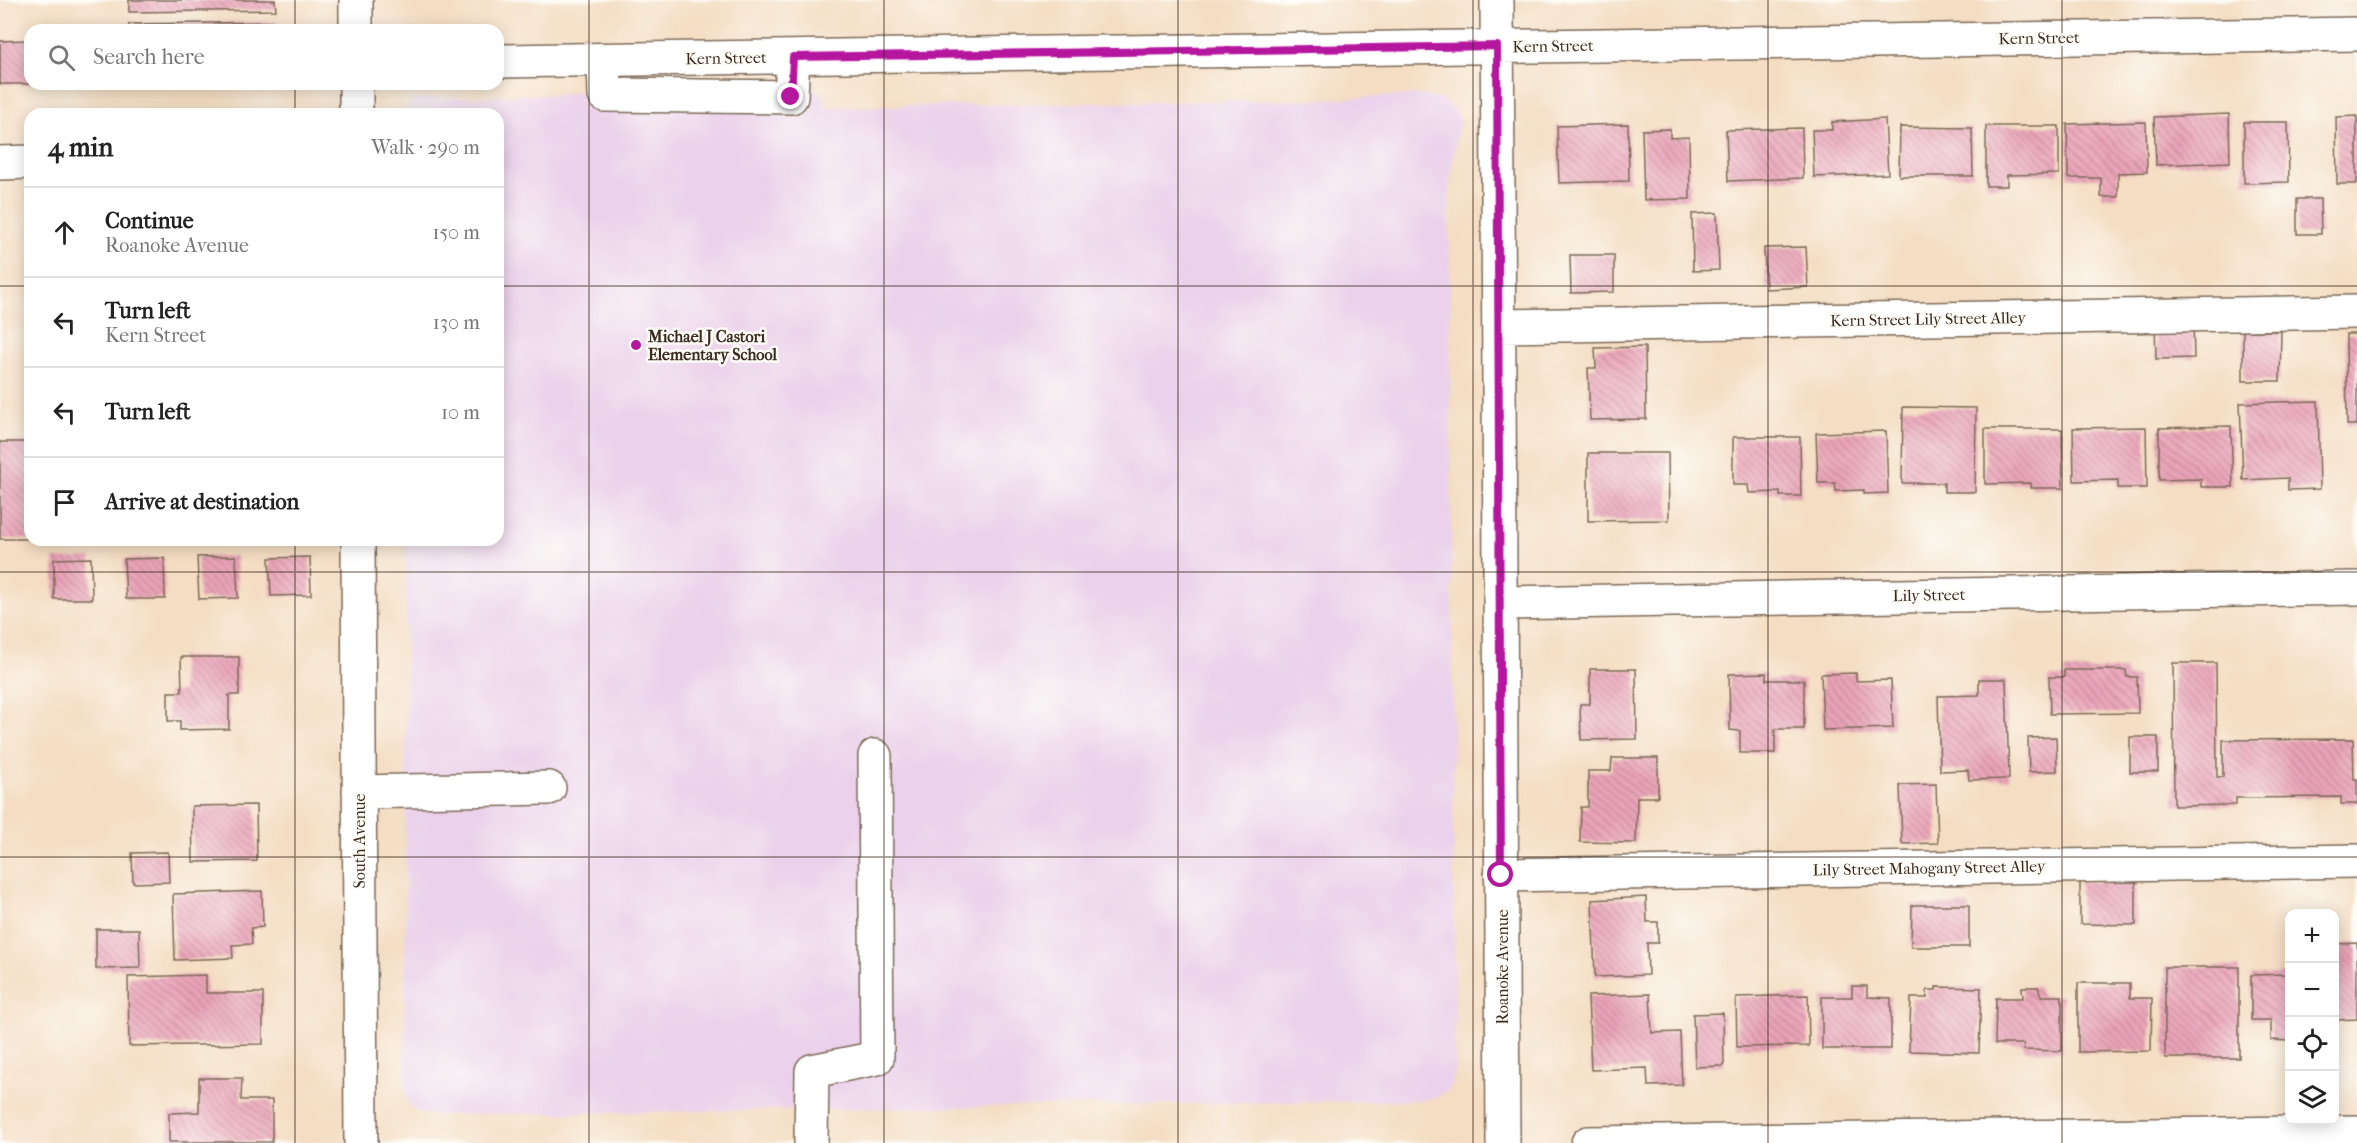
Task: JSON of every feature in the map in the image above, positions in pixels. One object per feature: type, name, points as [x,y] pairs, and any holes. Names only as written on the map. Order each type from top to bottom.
[{"type":"street","points":[[356,0],[356,24]]},
{"type":"street","name":"Roanoke Avenue","points":[[1497,0],[1503,1143]]},
{"type":"street","name":"Kern Street","points":[[504,61],[2357,34]]},
{"type":"street","points":[[356,90],[356,108]]},
{"type":"street","points":[[0,162],[24,162]]},
{"type":"street","name":"Kern Street Lily Street Alley","points":[[1499,326],[2357,312]]},
{"type":"street","name":"South Avenue","points":[[358,546],[361,1143]]},
{"type":"street","name":"Lily Street","points":[[1500,603],[2357,588]]},
{"type":"street","points":[[811,1143],[812,1071],[877,1058],[875,756]]},
{"type":"street","points":[[359,792],[549,788]]},
{"type":"street","name":"Lily Street Mahogany Street Alley","points":[[1501,875],[2357,861]]},
{"type":"street","points":[[1588,1143],[2357,1132]]},
{"type":"shaded area","points":[[805,82],[824,96],[826,107],[1299,100],[1419,95],[1441,99],[1459,116],[1449,188],[1455,1074],[1449,1090],[1436,1098],[1421,1100],[435,1115],[423,1114],[413,1109],[407,1102],[405,1094],[406,546],[504,546],[504,108],[406,107],[412,100],[421,99],[563,94],[578,91],[797,85]]},
{"type":"building","points":[[129,0],[275,0],[276,10],[129,12]]},
{"type":"building","points":[[276,22],[276,24],[129,24]]},
{"type":"building","points":[[24,40],[24,84],[0,84],[0,41]]},
{"type":"building","points":[[2229,114],[2230,162],[2156,165],[2154,117]]},
{"type":"building","points":[[2357,116],[2357,184],[2337,184],[2336,117]]},
{"type":"building","points":[[1885,119],[1888,174],[1814,177],[1812,130],[1832,130],[1832,122]]},
{"type":"building","points":[[2146,122],[2147,172],[2118,173],[2118,197],[2101,197],[2101,178],[2068,178],[2067,124]]},
{"type":"building","points":[[2244,122],[2288,122],[2289,182],[2244,183]]},
{"type":"building","points":[[1628,124],[1629,181],[1559,183],[1557,126]]},
{"type":"building","points":[[1986,126],[2059,126],[2059,174],[2007,175],[2007,186],[1986,186]]},
{"type":"building","points":[[1900,127],[1972,128],[1973,176],[1899,176]]},
{"type":"building","points":[[1802,128],[1803,178],[1728,181],[1726,130]]},
{"type":"building","points":[[1670,129],[1670,138],[1689,137],[1690,199],[1644,200],[1642,130]]},
{"type":"building","points":[[2297,199],[2320,199],[2321,234],[2297,234]]},
{"type":"building","points":[[1717,213],[1719,270],[1693,271],[1692,214]]},
{"type":"building","points":[[1806,247],[1808,287],[1766,289],[1764,248]]},
{"type":"building","points":[[1570,255],[1614,255],[1614,292],[1571,293]]},
{"type":"building","points":[[2193,320],[2194,358],[2156,359],[2155,322]]},
{"type":"building","points":[[2243,331],[2281,331],[2280,381],[2243,381]]},
{"type":"building","points":[[2346,334],[2357,334],[2357,425],[2347,425]]},
{"type":"building","points":[[1645,347],[1646,419],[1590,420],[1588,368],[1596,368],[1595,348]]},
{"type":"building","points":[[2318,401],[2320,489],[2288,490],[2288,478],[2243,480],[2240,403]]},
{"type":"building","points":[[1903,407],[1976,408],[1975,492],[1944,492],[1944,483],[1902,483]]},
{"type":"building","points":[[2231,426],[2233,487],[2201,487],[2201,479],[2159,480],[2159,428]]},
{"type":"building","points":[[2146,427],[2147,488],[2118,488],[2118,480],[2074,481],[2073,428]]},
{"type":"building","points":[[1985,429],[2062,429],[2063,488],[2031,488],[2031,483],[1985,484]]},
{"type":"building","points":[[1886,431],[1888,493],[1864,494],[1864,490],[1836,491],[1835,483],[1818,483],[1816,433]]},
{"type":"building","points":[[1733,437],[1800,437],[1801,496],[1780,496],[1780,492],[1749,493],[1748,485],[1733,485]]},
{"type":"building","points":[[0,442],[24,442],[24,539],[0,539]]},
{"type":"building","points":[[1588,453],[1668,453],[1669,520],[1588,521]]},
{"type":"building","points":[[236,556],[238,598],[199,599],[197,557]]},
{"type":"building","points":[[310,557],[311,595],[271,596],[269,558]]},
{"type":"building","points":[[91,558],[92,599],[54,599],[54,559]]},
{"type":"building","points":[[164,558],[165,599],[126,599],[124,559]]},
{"type":"building","points":[[181,657],[239,657],[239,695],[229,695],[229,729],[180,730],[180,721],[168,721],[168,692],[182,692]]},
{"type":"building","points":[[2173,663],[2216,663],[2217,777],[2223,777],[2223,740],[2353,739],[2357,804],[2341,804],[2341,797],[2236,798],[2236,805],[2174,806]]},
{"type":"building","points":[[1590,669],[1636,669],[1637,739],[1581,740],[1580,704],[1590,704]]},
{"type":"building","points":[[2064,670],[2126,670],[2127,677],[2137,677],[2138,713],[2050,714],[2049,677],[2064,677]]},
{"type":"building","points":[[1766,673],[1766,680],[1804,680],[1804,729],[1775,729],[1775,753],[1740,753],[1740,731],[1730,730],[1729,674]]},
{"type":"building","points":[[1856,673],[1856,681],[1891,680],[1893,728],[1823,730],[1821,674]]},
{"type":"building","points":[[1979,679],[2006,679],[2009,779],[1969,780],[1968,770],[1940,771],[1938,696],[1979,695]]},
{"type":"building","points":[[2056,737],[2057,771],[2029,772],[2028,738]]},
{"type":"building","points":[[2130,737],[2158,737],[2158,772],[2130,772]]},
{"type":"building","points":[[1612,758],[1658,758],[1658,797],[1637,797],[1636,843],[1580,842],[1581,807],[1588,807],[1588,771],[1611,771]]},
{"type":"building","points":[[1936,784],[1938,843],[1902,844],[1900,785]]},
{"type":"building","points":[[256,805],[257,861],[193,862],[192,806]]},
{"type":"building","points":[[168,852],[169,882],[133,883],[132,853]]},
{"type":"building","points":[[2080,882],[2136,882],[2136,925],[2080,924]]},
{"type":"building","points":[[262,891],[263,927],[251,928],[252,944],[232,945],[233,958],[175,960],[173,894]]},
{"type":"building","points":[[1646,897],[1647,922],[1658,922],[1658,943],[1647,943],[1648,975],[1595,977],[1592,900]]},
{"type":"building","points":[[1912,905],[1969,905],[1969,947],[1911,947]]},
{"type":"building","points":[[96,929],[139,929],[140,968],[96,969]]},
{"type":"building","points":[[2357,943],[2357,1019],[2339,1020],[2339,944]]},
{"type":"building","points":[[2165,967],[2239,967],[2239,1058],[2165,1058]]},
{"type":"building","points":[[2285,974],[2285,1041],[2271,1040],[2271,1020],[2251,1020],[2251,975]]},
{"type":"building","points":[[206,975],[206,993],[263,993],[263,1044],[129,1046],[128,977]]},
{"type":"building","points":[[2078,983],[2130,983],[2130,998],[2152,998],[2151,1051],[2078,1052]]},
{"type":"building","points":[[1852,986],[1867,986],[1867,997],[1891,998],[1891,1049],[1822,1049],[1822,997],[1852,997]]},
{"type":"building","points":[[1936,987],[1981,988],[1979,1053],[1909,1051],[1911,998],[1927,998],[1927,990],[1936,990]]},
{"type":"building","points":[[2022,987],[2038,987],[2041,996],[2062,996],[2062,1051],[2024,1050],[2023,1044],[1995,1044],[1996,998],[2023,998]]},
{"type":"building","points":[[1650,994],[1652,1033],[1680,1032],[1682,1085],[1648,1086],[1647,1068],[1591,1070],[1588,996]]},
{"type":"building","points":[[1808,995],[1809,1046],[1737,1047],[1736,997]]},
{"type":"building","points":[[1723,1013],[1724,1066],[1695,1067],[1693,1014]]},
{"type":"building","points":[[199,1078],[242,1078],[241,1100],[272,1100],[272,1142],[169,1142],[169,1113],[199,1112]]},
{"type":"place","name":"Michael J Castori Elementary School","points":[[636,345]]},
{"type":"route","points":[[791,97],[793,57],[1497,46],[1501,875]]}]
